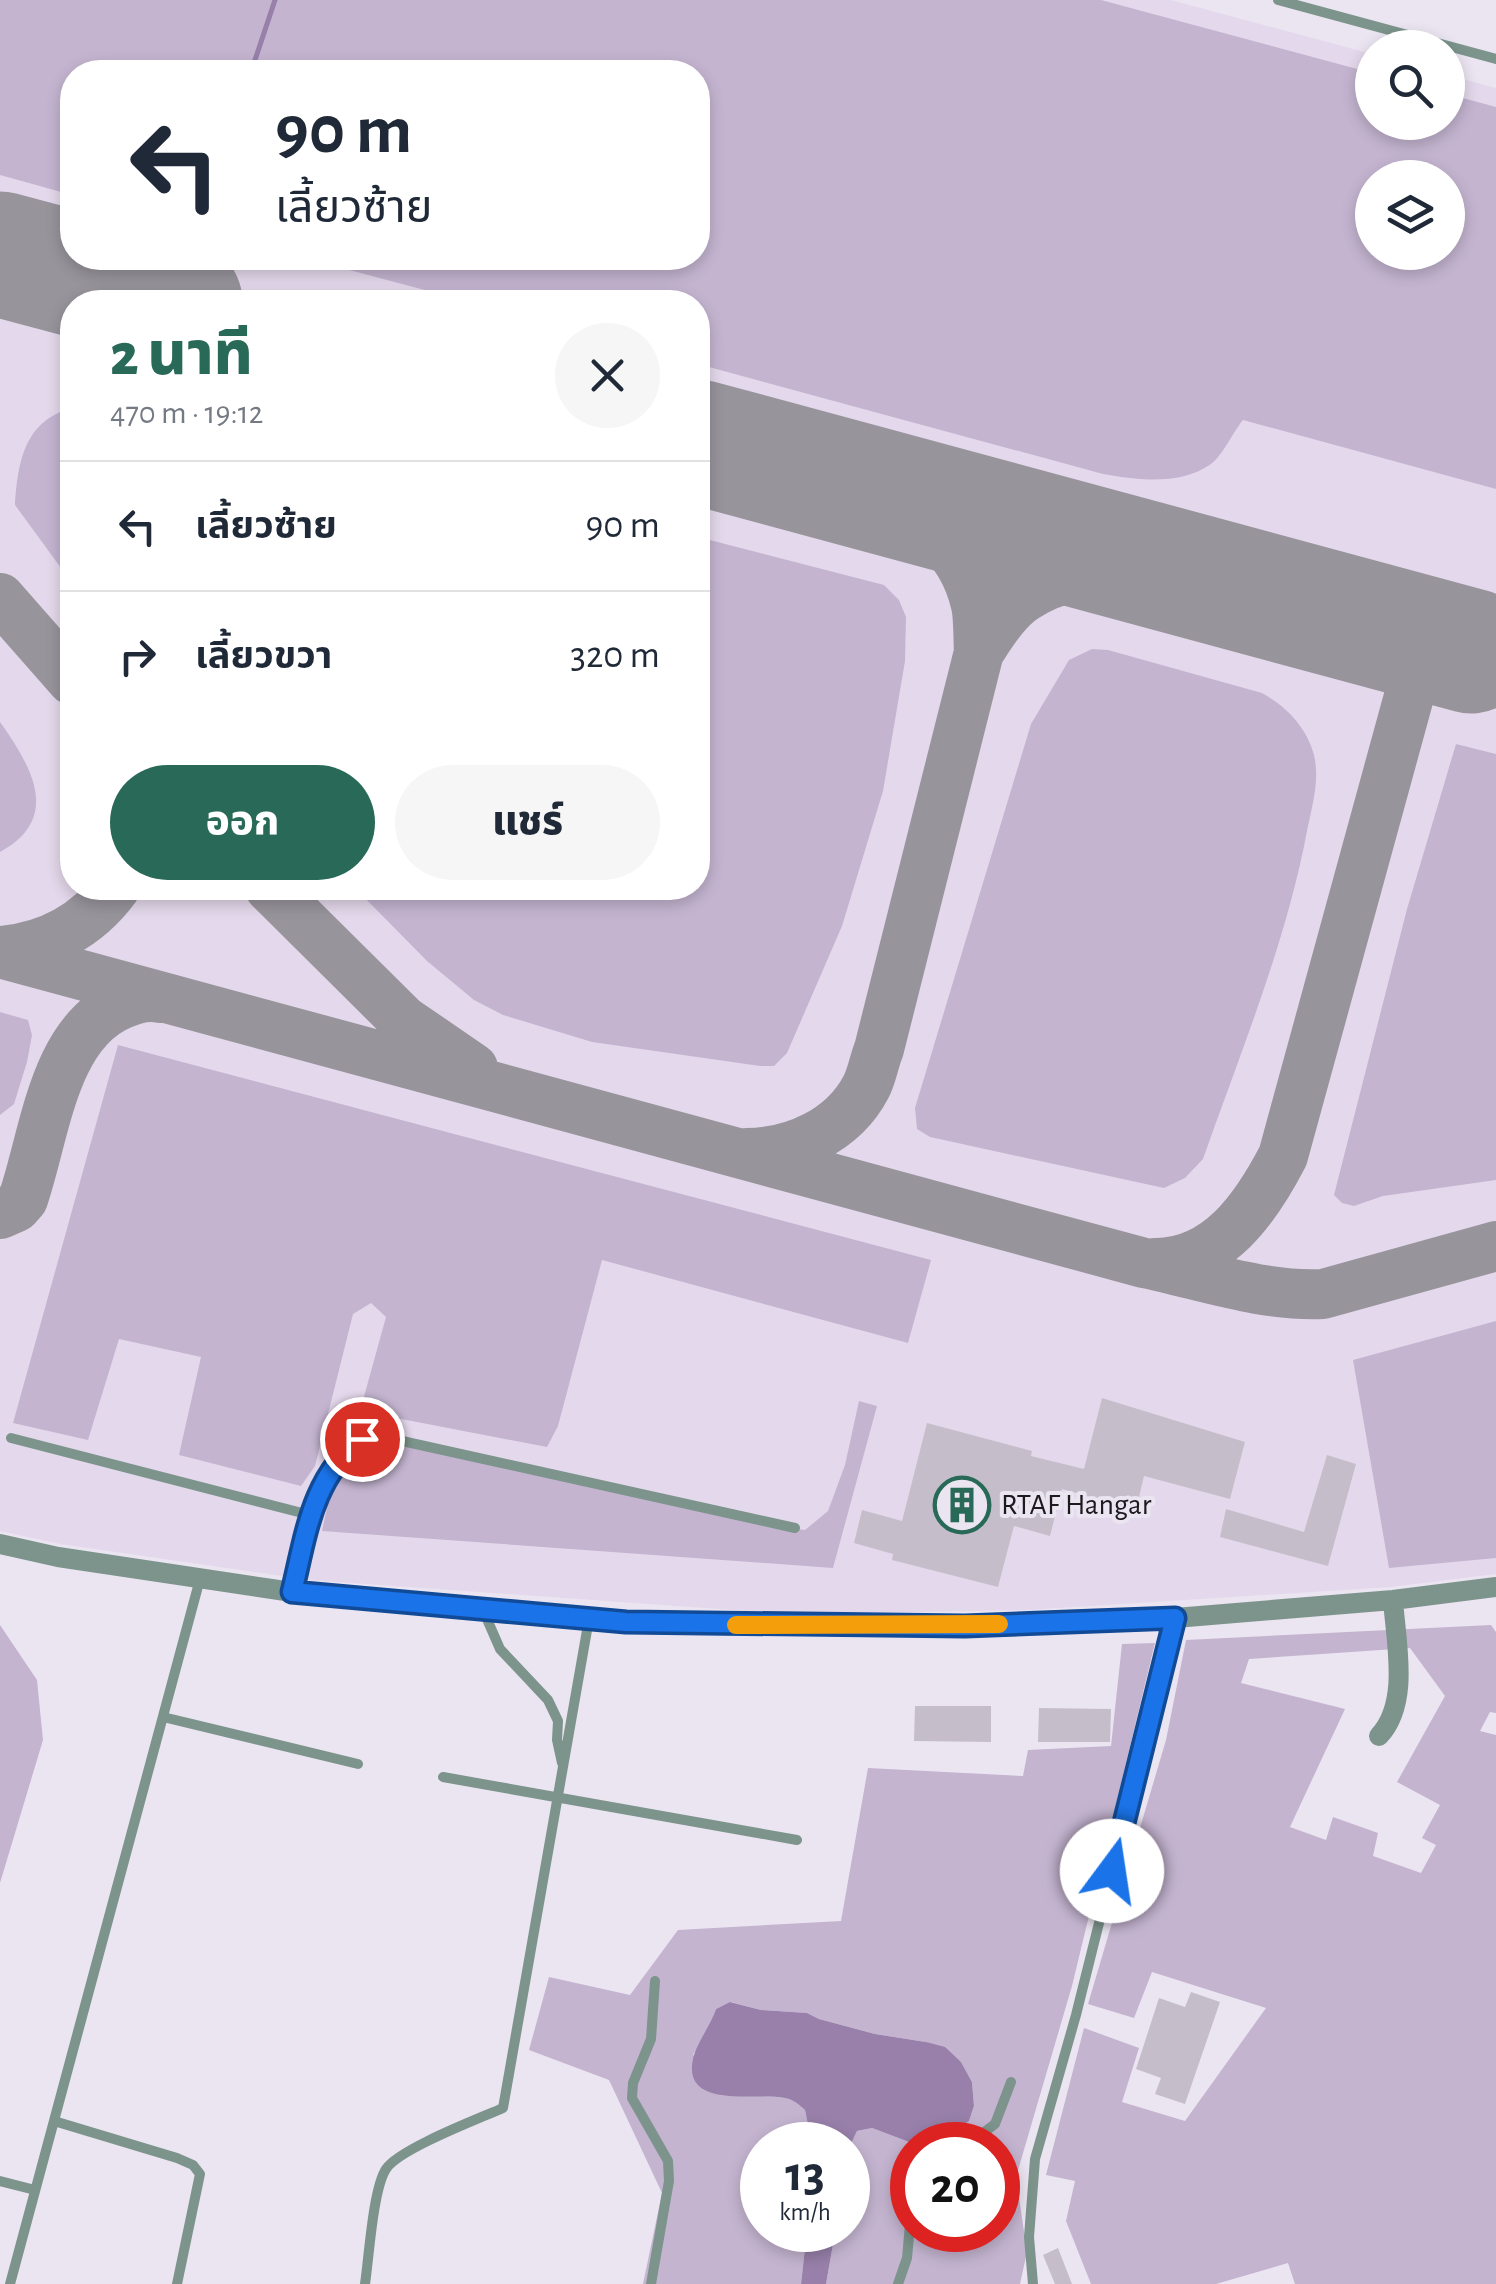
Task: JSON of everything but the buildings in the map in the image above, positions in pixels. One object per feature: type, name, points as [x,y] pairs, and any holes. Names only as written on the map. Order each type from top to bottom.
[{"type":"street","points":[[0,1544],[58,1557],[292,1592],[588,1619],[826,1626],[965,1626],[1175,1618],[1394,1600],[1496,1586]]},
{"type":"street","points":[[1379,1736],[1393,1721],[1396,1708],[1394,1600]]},
{"type":"lane","points":[[1278,0],[1496,60]]},
{"type":"lane","points":[[292,1592],[316,1496],[342,1454],[362,1439],[384,1437],[795,1528]]},
{"type":"lane","points":[[11,1438],[310,1516]]},
{"type":"lane","points":[[10,2284],[200,1579]]},
{"type":"lane","points":[[482,1609],[500,1649],[548,1700],[558,1721],[562,1768]]},
{"type":"lane","points":[[1033,2284],[1029,2237],[1035,2159],[1076,2015],[1175,1618]]},
{"type":"lane","points":[[365,2284],[380,2184],[387,2167],[402,2155],[503,2108],[588,1619]]},
{"type":"lane","points":[[163,1718],[358,1764]]},
{"type":"lane","points":[[444,1777],[797,1840]]},
{"type":"lane","points":[[650,2284],[669,2181],[668,2161],[632,2098],[633,2083],[651,2039],[655,1981]]},
{"type":"lane","points":[[996,2122],[1011,2082]]},
{"type":"lane","points":[[54,2121],[178,2158],[193,2165],[200,2174],[177,2284]]},
{"type":"lane","points":[[0,2181],[35,2190]]},
{"type":"lane","points":[[898,2284],[907,2252]]},
{"type":"shaded area","points":[[0,0],[1171,0],[1355,49],[1355,140],[1465,140],[1465,80],[1496,88],[1496,1574],[1391,1587],[1028,1610],[789,1614],[309,1580],[60,1544],[0,1531]]},
{"type":"shaded area","points":[[0,0],[1101,0],[1355,68],[1355,140],[1465,140],[1465,99],[1496,107],[1496,489],[1243,420],[1215,460],[1199,471],[1158,480],[1103,474],[710,367],[710,290],[425,290],[349,270],[710,270],[710,60],[60,60],[60,192],[0,175]]},
{"type":"shaded area","points":[[60,412],[60,567],[15,505],[18,474],[27,445],[43,423]]},
{"type":"shaded area","points":[[710,540],[884,585],[899,600],[906,617],[905,661],[883,791],[842,926],[787,1053],[774,1066],[592,1042],[503,1015],[474,1000],[427,961],[367,900],[710,900]]},
{"type":"shaded area","points":[[1092,649],[1108,650],[1262,693],[1301,727],[1316,765],[1315,793],[1298,873],[1247,1037],[1203,1159],[1185,1178],[1164,1188],[930,1137],[917,1129],[915,1108],[1031,724],[1069,660]]},
{"type":"shaded area","points":[[0,722],[30,774],[36,808],[31,824],[0,852]]},
{"type":"shaded area","points":[[1456,744],[1496,754],[1496,1180],[1383,1196],[1354,1206],[1342,1203],[1334,1195],[1407,909]]},
{"type":"shaded area","points":[[0,1012],[28,1020],[32,1035],[14,1104],[0,1115]]},
{"type":"shaded area","points":[[118,1045],[931,1260],[908,1343],[602,1260],[558,1426],[547,1447],[360,1411],[386,1317],[371,1303],[353,1314],[315,1466],[301,1486],[179,1455],[201,1357],[119,1339],[88,1440],[13,1423]]},
{"type":"shaded area","points":[[1496,1321],[1496,1558],[1389,1568],[1353,1360]]},
{"type":"shaded area","points":[[859,1401],[877,1406],[833,1568],[322,1531],[334,1475],[347,1449],[371,1441],[404,1440],[777,1527],[805,1530],[828,1511],[845,1465]]},
{"type":"shaded area","points":[[0,1625],[37,1680],[43,1740],[0,1883]]},
{"type":"shaded area","points":[[1491,1625],[1496,1632],[1496,1713],[1490,1712],[1480,1731],[1496,1735],[1496,2284],[1295,2284],[1288,2263],[1216,2284],[1091,2284],[1066,2221],[1075,2181],[1046,2175],[1084,2028],[1139,2048],[1122,2102],[1185,2121],[1266,2008],[1152,1972],[1134,2018],[1088,2004],[1166,1740],[1186,1640]],"holes":[[[1410,1648],[1445,1696],[1397,1782],[1440,1805],[1422,1838],[1436,1845],[1421,1873],[1373,1856],[1378,1833],[1333,1817],[1326,1840],[1290,1827],[1345,1709],[1241,1683],[1249,1659]]]},
{"type":"shaded area","points":[[1155,1643],[1072,1986],[1020,2163],[1020,2122],[968,2122],[974,2106],[972,2082],[961,2062],[926,2042],[875,2034],[807,2013],[761,2010],[731,2002],[716,2009],[693,2055],[761,2096],[790,2098],[805,2110],[807,2122],[740,2122],[740,2252],[805,2252],[801,2284],[643,2284],[662,2193],[609,2080],[529,2050],[549,1977],[630,1995],[678,1930],[841,1921],[868,1768],[1023,1776],[1028,1750],[1111,1746],[1122,1644]]},
{"type":"shaded area","points":[[730,2002],[761,2010],[807,2013],[875,2034],[945,2047],[961,2062],[972,2082],[974,2106],[969,2121],[890,2122],[890,2135],[870,2128],[870,2122],[807,2122],[805,2110],[785,2098],[710,2092],[699,2086],[693,2075],[693,2059],[716,2009]]},
{"type":"shaded area","points":[[872,2128],[890,2135],[890,2252],[1020,2252],[1020,2204],[1027,2252],[1020,2284],[826,2284],[832,2252],[870,2252]]},
{"type":"shaded area","points":[[805,2252],[832,2252],[826,2284],[801,2284]]},
{"type":"waterway","points":[[255,60],[275,0]]},
{"type":"taxiway","points":[[0,270],[29,262]]},
{"type":"taxiway","points":[[746,1153],[781,1149],[815,1136],[844,1116],[868,1083],[979,652],[976,605],[958,560],[945,543],[912,516],[851,483]]},
{"type":"taxiway","points":[[979,652],[1011,608],[1041,588],[1096,572],[1172,570]]},
{"type":"taxiway","points":[[0,598],[60,666]]},
{"type":"taxiway","points":[[1154,1263],[1177,1261],[1216,1243],[1247,1213],[1283,1156],[1425,638]]},
{"type":"taxiway","points":[[1471,651],[1496,658]]},
{"type":"taxiway","points":[[0,951],[34,945],[65,932],[105,900]]},
{"type":"taxiway","points":[[282,900],[403,1020],[473,1068]]},
{"type":"taxiway","points":[[0,953],[1144,1263],[1256,1289],[1323,1294],[1496,1246]]},
{"type":"taxiway","points":[[0,1214],[23,1199],[55,1088],[81,1037],[99,1018],[122,1004],[160,998]]},
{"type":"runway","points":[[0,254],[60,270]]},
{"type":"runway","points":[[60,270],[135,290]]},
{"type":"runway","points":[[710,445],[1471,651]]},
{"type":"slow traffic","points":[[736,1625],[999,1624]]},
{"type":"place","name":"RTAF Hangar","points":[[962,1505]]},
{"type":"route","points":[[362,1439],[342,1454],[316,1496],[292,1592],[626,1622],[965,1626],[1175,1618],[1112,1871]]}]
